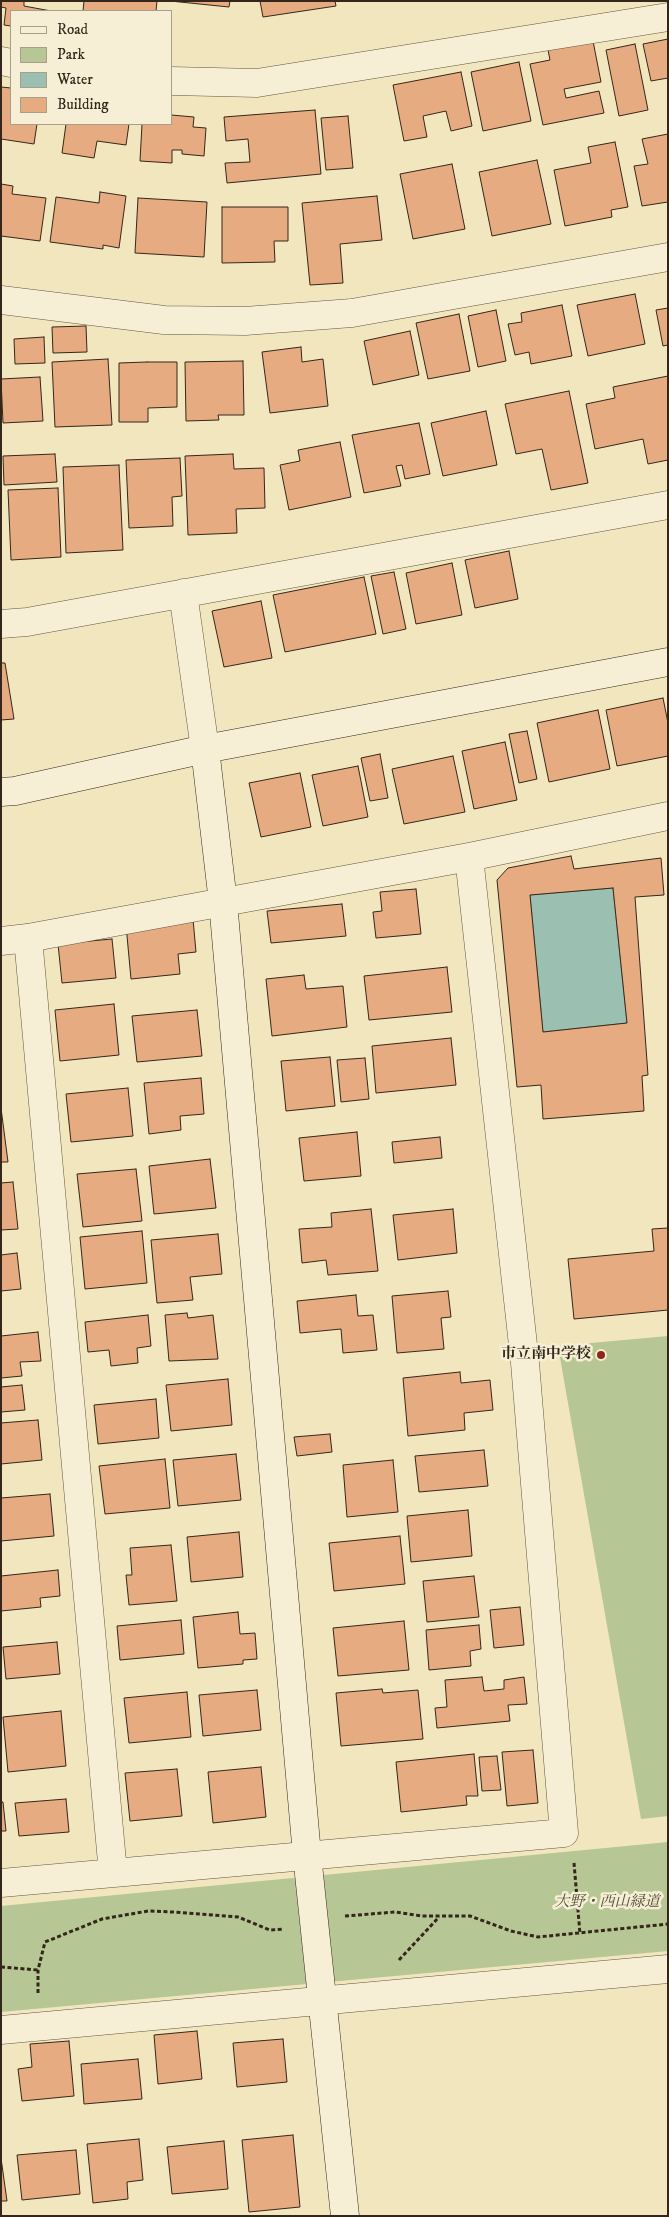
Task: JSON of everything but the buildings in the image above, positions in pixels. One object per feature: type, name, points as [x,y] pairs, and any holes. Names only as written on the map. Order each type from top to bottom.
[{"type":"street","points":[[172,81],[257,83],[668,16]]},
{"type":"street","points":[[1,300],[164,320],[245,321],[352,312],[668,257]]},
{"type":"street","points":[[1,624],[27,622],[668,505]]},
{"type":"street","points":[[184,593],[223,902],[306,1855],[345,2216]]},
{"type":"street","points":[[1,792],[25,789],[205,749],[668,662]]},
{"type":"street","points":[[1,941],[28,938],[469,856],[668,816]]},
{"type":"street","points":[[1,1883],[564,1833],[525,1362],[469,856]]},
{"type":"street","points":[[28,938],[113,1872]]},
{"type":"street","points":[[1,2030],[668,1969]]},
{"type":"path","points":[[564,1833],[573,1855],[580,1934]]},
{"type":"path","points":[[37,2026],[38,1970],[45,1942],[102,1919],[148,1911],[238,1918],[270,1930],[395,1912],[422,1916],[470,1916],[511,1931],[538,1937],[668,1924]]},
{"type":"path","points":[[378,1995],[383,1976],[439,1916]]},
{"type":"path","points":[[1,1967],[38,1970]]},
{"type":"green space","points":[[668,1336],[668,1816],[641,1819],[558,1346]]},
{"type":"green space","name":"大野・西山緑道","points":[[668,1842],[668,1951],[1,2012],[1,1906]]},
{"type":"water","points":[[613,888],[627,1023],[543,1032],[530,895]]},
{"type":"place","name":"市立南中学校","points":[[601,1355]]}]
